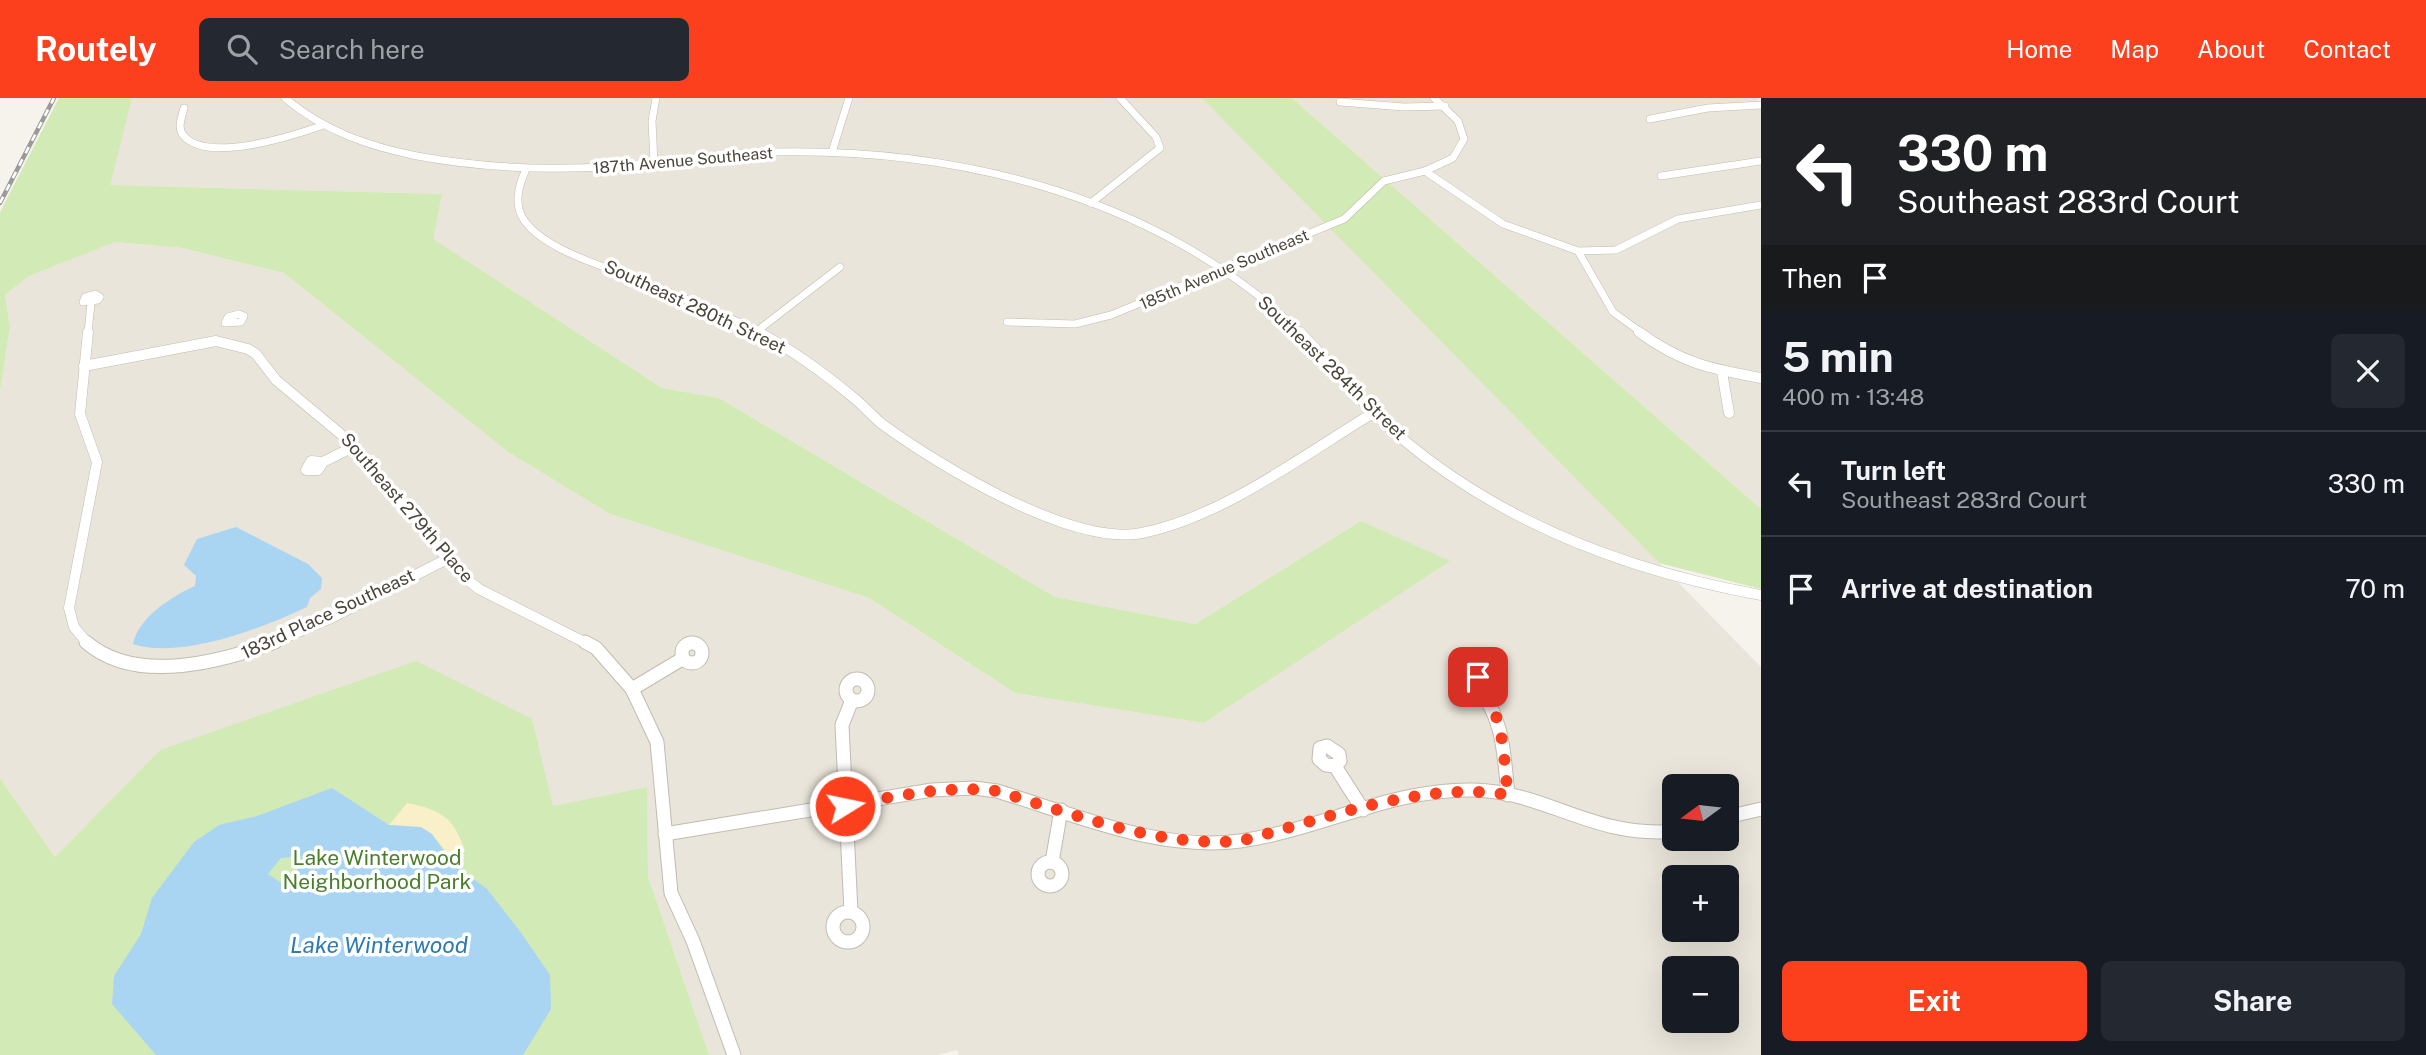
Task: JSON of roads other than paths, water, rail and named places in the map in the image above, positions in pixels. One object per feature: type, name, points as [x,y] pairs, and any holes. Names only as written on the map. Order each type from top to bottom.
[{"type":"street","name":"187th Avenue Southeast","points":[[285,98],[303,115],[348,138],[393,151],[473,165],[526,169],[654,163],[749,153],[832,152],[922,160],[977,169],[1047,187],[1091,203]]},
{"type":"street","points":[[654,163],[652,121],[656,98]]},
{"type":"street","points":[[832,152],[849,98]]},
{"type":"street","points":[[1091,203],[1160,148],[1156,137],[1120,98]]},
{"type":"street","points":[[1434,98],[1444,106]]},
{"type":"street","points":[[1340,102],[1404,107],[1444,106]]},
{"type":"street","points":[[1650,119],[1708,108],[1761,104]]},
{"type":"street","name":"185th Avenue Southeast","points":[[1007,322],[1045,325],[1089,321],[1127,309],[1344,219],[1384,181],[1424,171],[1453,158],[1462,147],[1464,139],[1458,121],[1444,106]]},
{"type":"street","points":[[184,108],[180,127],[183,135],[197,144],[211,146],[263,142],[321,125]]},
{"type":"street","points":[[1661,176],[1761,161]]},
{"type":"street","name":"Southeast 280th Street","points":[[526,169],[519,184],[518,204],[522,218],[537,233],[576,254],[757,331],[800,356],[880,422],[936,458],[1043,514],[1090,532],[1126,536],[1168,527],[1204,510],[1373,413]]},
{"type":"street","points":[[1424,171],[1503,225],[1578,251],[1616,250],[1678,219],[1761,205]]},
{"type":"street","name":"Southeast 284th Street","points":[[1091,203],[1133,219],[1221,268],[1301,333],[1373,413],[1453,478],[1494,504],[1580,545],[1646,568],[1695,583],[1761,595]]},
{"type":"street","points":[[1578,251],[1613,312],[1626,324],[1680,358],[1721,372],[1761,378]]},
{"type":"street","points":[[757,331],[840,267]]},
{"type":"street","points":[[91,303],[84,366],[216,341],[230,325]]},
{"type":"street","name":"Southeast 279th Place","points":[[216,341],[239,345],[256,354],[276,380],[355,446],[447,559],[479,589],[596,648],[632,690],[657,742],[671,893],[692,941],[734,1055]]},
{"type":"street","name":"183rd Place Southeast","points":[[84,366],[80,414],[97,462],[69,608],[71,625],[87,645],[108,657],[146,667],[174,668],[225,661],[279,641],[447,559]]},
{"type":"street","points":[[1721,372],[1729,413]]},
{"type":"street","points":[[323,462],[355,446]]},
{"type":"street","points":[[632,690],[682,659]]},
{"type":"street","points":[[1476,686],[1488,700],[1499,727],[1508,795]]},
{"type":"street","points":[[851,912],[842,725],[852,699]]},
{"type":"street","points":[[1335,766],[1363,810]]},
{"type":"street","points":[[665,834],[932,790],[974,788],[997,791],[1172,839],[1216,843],[1240,841],[1409,796],[1454,790],[1477,790],[1508,795],[1623,832],[1648,835],[1662,833]]},
{"type":"street","points":[[1740,814],[1761,808]]},
{"type":"street","points":[[1052,862],[1061,810]]},
{"type":"water","points":[[236,527],[308,564],[322,578],[321,589],[310,598],[307,607],[245,632],[197,645],[152,648],[133,644],[142,625],[157,609],[195,586],[196,576],[184,565],[197,539]]},
{"type":"water","name":"Lake Winterwood","points":[[332,788],[389,825],[421,827],[432,834],[454,865],[487,889],[550,975],[551,1009],[523,1055],[156,1055],[112,1004],[114,976],[141,934],[152,898],[194,842],[219,825],[257,816]],"holes":[[[301,856],[299,868],[283,884],[268,874],[281,858]]]},
{"type":"railway","points":[[0,203],[54,98]]},
{"type":"park label","name":"Lake Winterwood Neighborhood Park","points":[[377,870]]}]
